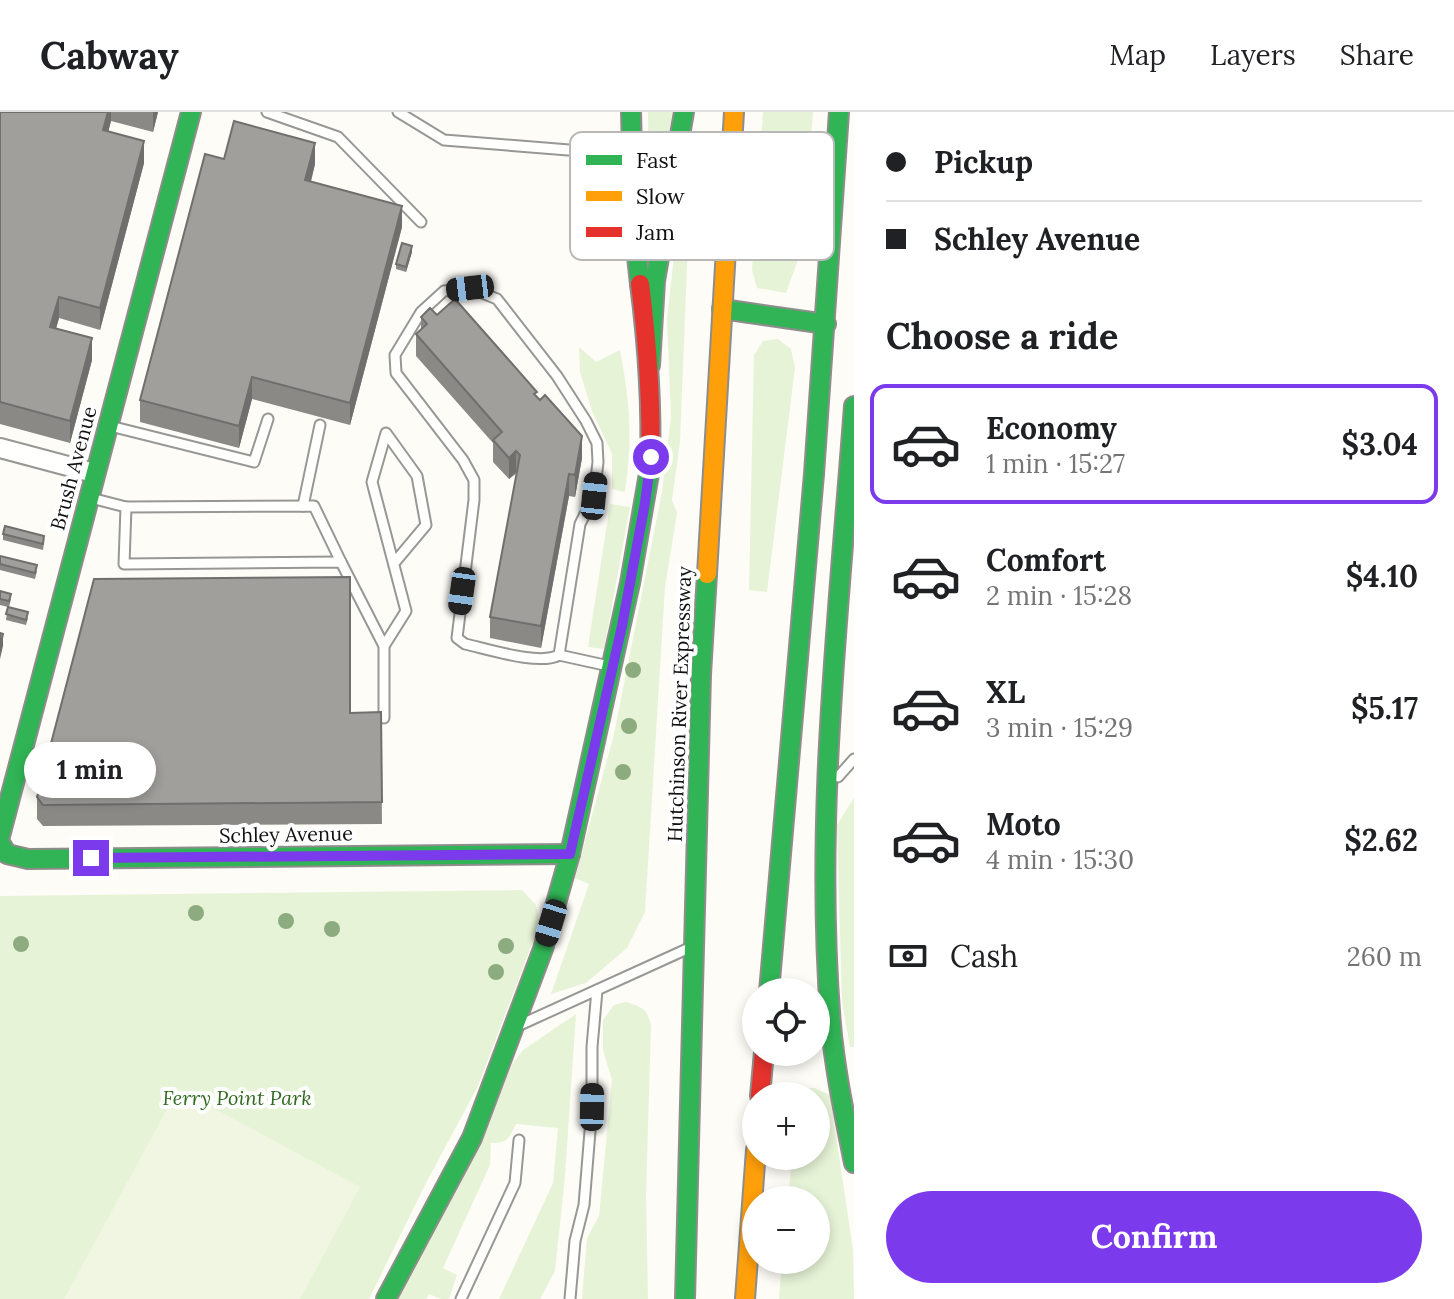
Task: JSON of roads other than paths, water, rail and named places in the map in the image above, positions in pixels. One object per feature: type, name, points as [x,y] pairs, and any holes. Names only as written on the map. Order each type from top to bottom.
[{"type":"main road","name":"Brush Avenue","points":[[1,844],[94,473],[191,112]]},
{"type":"main road","points":[[680,132],[684,112]]},
{"type":"main road","name":"Hutchinson River Expressway","points":[[733,132],[734,112]]},
{"type":"main road","points":[[834,205],[839,112]]},
{"type":"main road","points":[[836,175],[849,254]]},
{"type":"main road","points":[[386,1299],[472,1138],[543,949],[570,854],[613,667],[649,480],[652,413],[650,365],[637,260]]},
{"type":"main road","points":[[650,365],[658,260]]},
{"type":"main road","name":"Hutchinson River Expressway","points":[[685,1299],[707,552],[725,260]]},
{"type":"main road","points":[[770,978],[820,474],[830,260]]},
{"type":"main road","points":[[722,309],[826,324]]},
{"type":"main road","points":[[854,406],[822,787],[829,1001],[836,1067],[854,1163]]},
{"type":"main road","name":"Schley Avenue","points":[[1,844],[13,856],[28,859],[570,854]]},
{"type":"main road","points":[[745,1299],[755,1170]]},
{"type":"street","points":[[0,448],[94,473]]},
{"type":"lane","points":[[267,112],[338,137],[421,222]]},
{"type":"lane","points":[[398,112],[444,140],[570,150]]},
{"type":"lane","points":[[559,655],[580,524],[594,496],[597,443],[557,376],[497,299],[470,288],[444,291],[421,312],[395,355],[396,373],[463,460],[474,480],[457,638],[465,644],[539,659],[559,655],[613,667]]},
{"type":"lane","points":[[107,425],[254,462],[268,419]]},
{"type":"lane","points":[[303,506],[320,425]]},
{"type":"lane","points":[[384,646],[406,611],[372,482],[386,433],[417,476],[426,525],[395,562]]},
{"type":"lane","points":[[88,497],[126,507],[314,506],[384,646],[384,718]]},
{"type":"lane","points":[[126,507],[124,564],[341,562]]},
{"type":"lane","points":[[822,787],[838,777],[854,759]]},
{"type":"lane","points":[[514,1028],[693,946]]},
{"type":"lane","points":[[570,1299],[575,1241],[584,1205],[597,990]]},
{"type":"lane","points":[[461,1299],[515,1183],[519,1140]]},
{"type":"park label","name":"Ferry Point Park","points":[[237,1097]]}]
